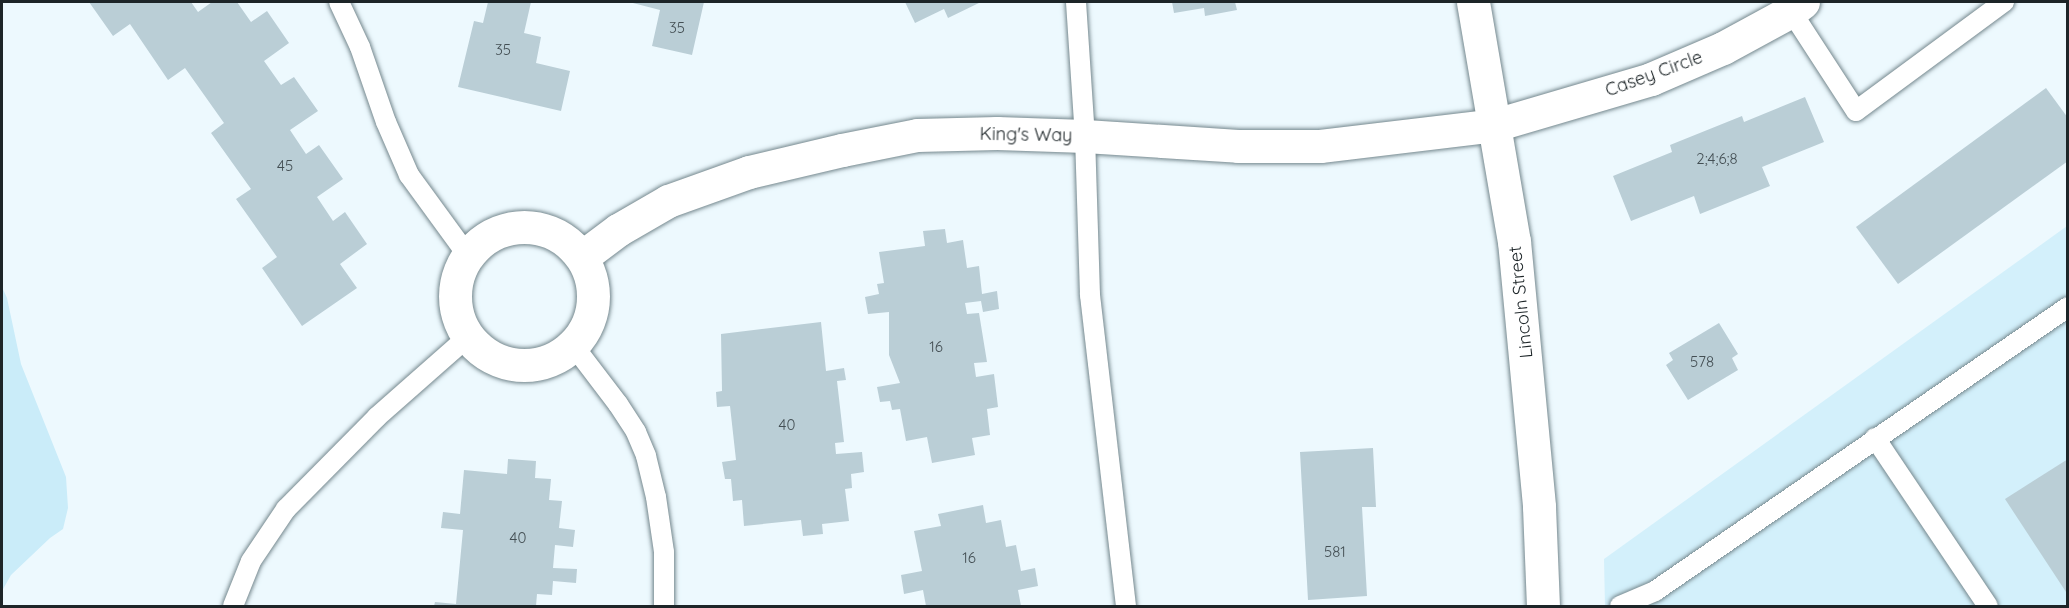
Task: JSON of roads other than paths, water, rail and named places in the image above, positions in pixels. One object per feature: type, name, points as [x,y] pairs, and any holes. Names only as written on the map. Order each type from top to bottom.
[{"type":"street","name":"Lincoln Street","points":[[1473,2],[1514,241],[1529,378],[1539,507],[1543,606]]},
{"type":"street","name":"Casey Circle","points":[[1495,125],[1651,79],[1723,48],[1797,6]]},
{"type":"street","name":"King's Way","points":[[582,257],[618,230],[668,201],[749,172],[917,135],[997,133],[1238,146],[1320,146],[1495,125]]},
{"type":"street","points":[[513,227],[540,228],[566,240],[582,257],[592,280],[594,294],[589,321],[573,345],[556,358],[522,365],[498,360],[479,347],[469,336],[458,317],[455,299],[456,282],[468,256],[488,237],[513,227]]},
{"type":"lane","points":[[339,2],[360,47],[386,122],[409,175],[468,256]]},
{"type":"lane","points":[[1076,2],[1085,136],[1090,295],[1126,606]]},
{"type":"lane","points":[[1797,6],[1856,111],[2004,2]]},
{"type":"lane","points":[[1620,606],[1655,591],[2067,307]]},
{"type":"lane","points":[[233,606],[251,561],[286,509],[377,417],[469,336]]},
{"type":"lane","points":[[573,345],[618,404],[636,432],[646,456],[656,497],[664,552],[664,606]]},
{"type":"lane","points":[[1875,438],[1988,606]]}]
